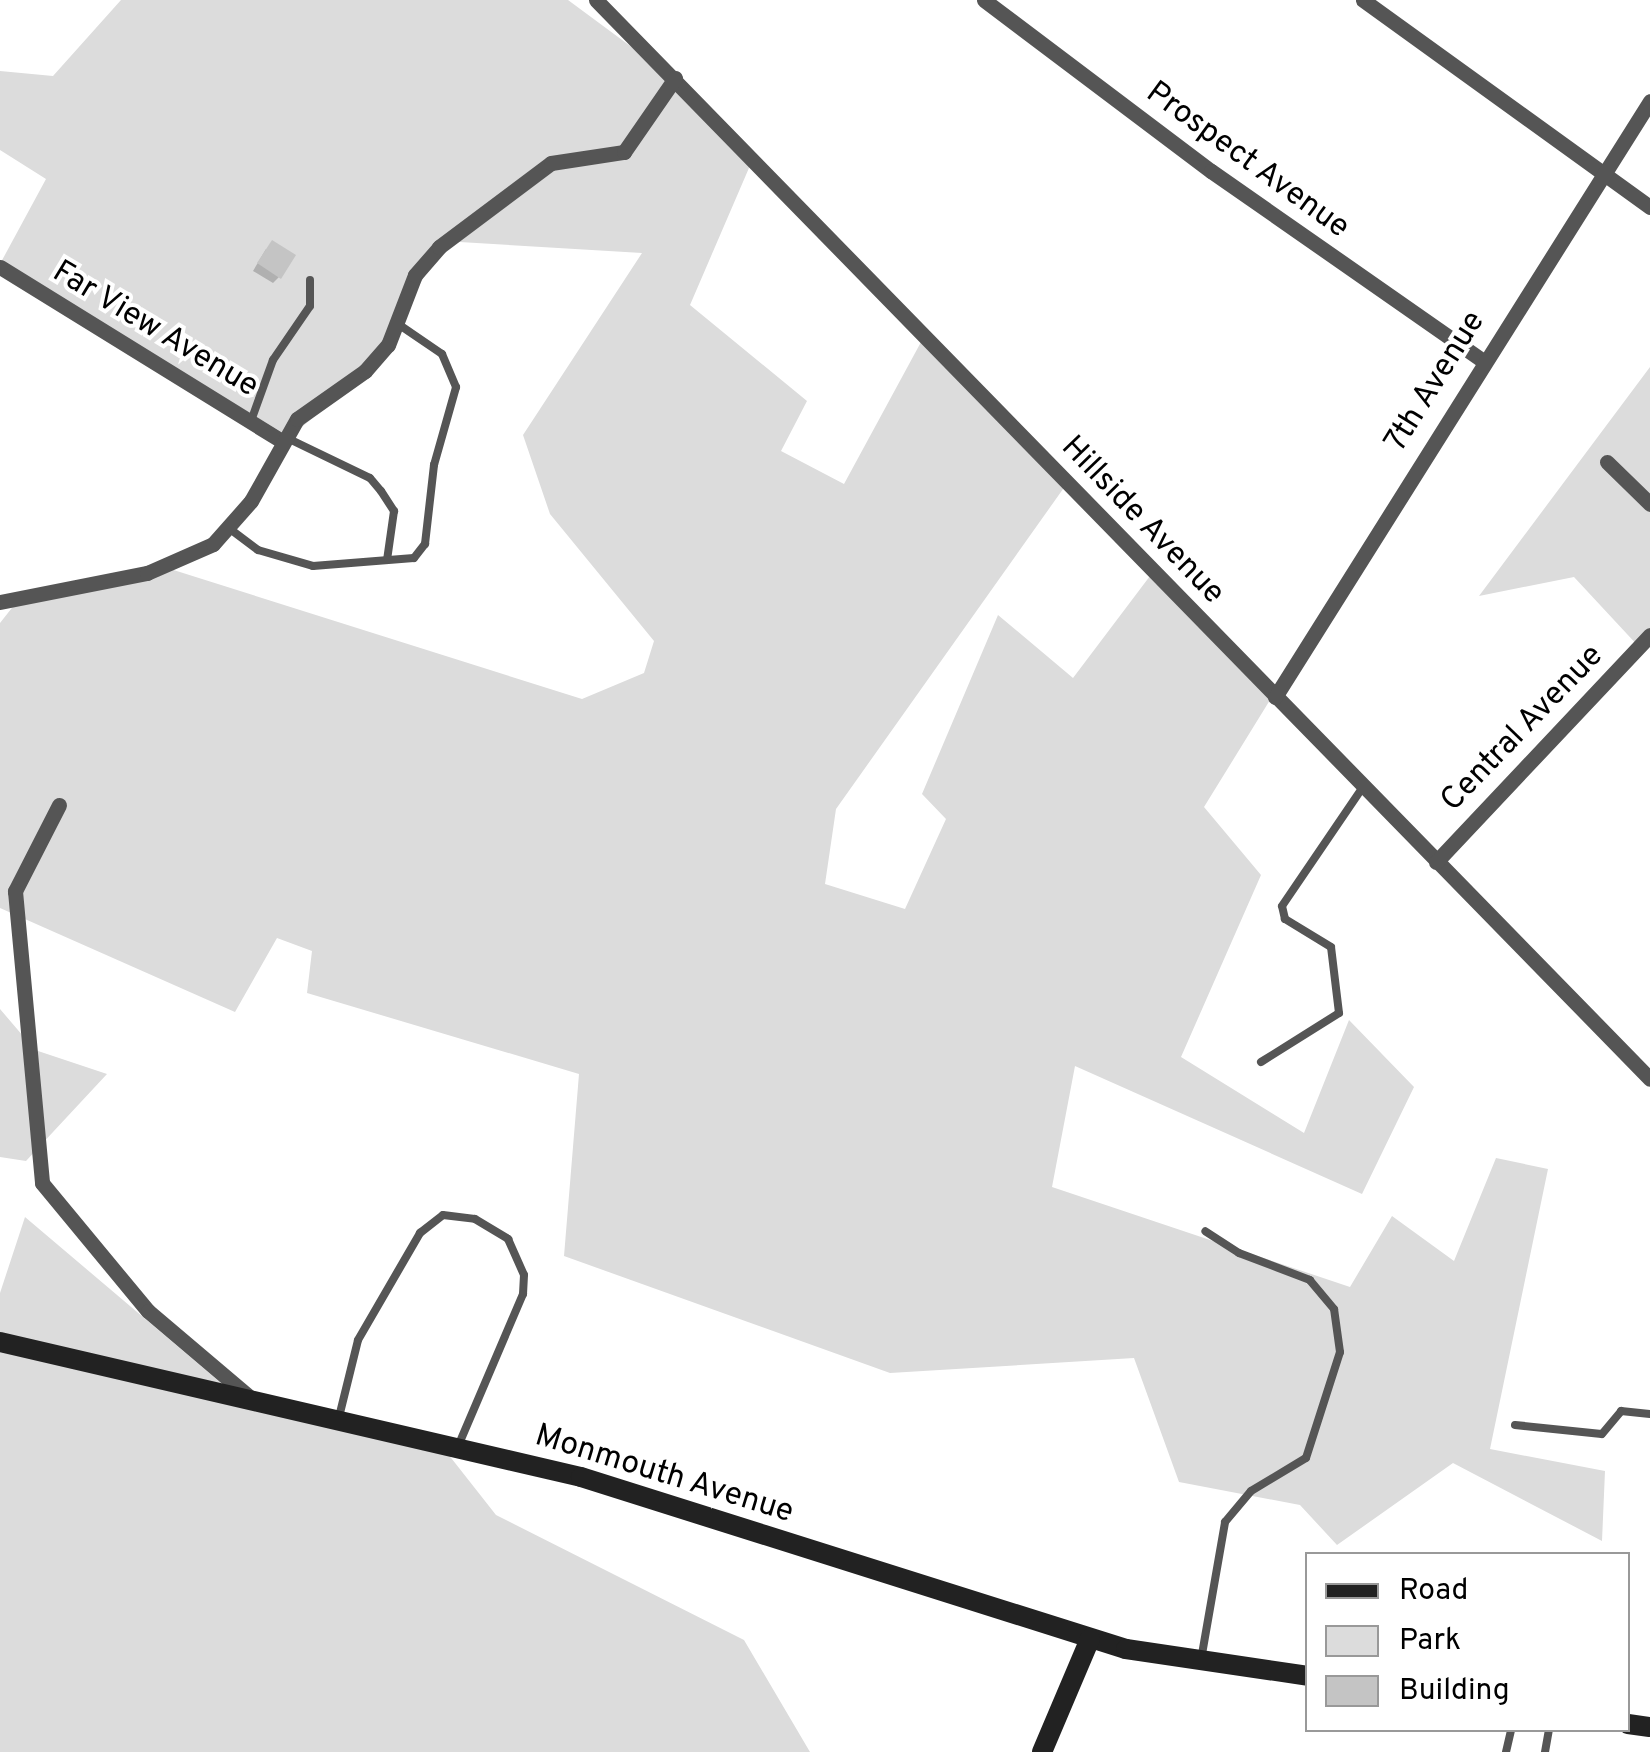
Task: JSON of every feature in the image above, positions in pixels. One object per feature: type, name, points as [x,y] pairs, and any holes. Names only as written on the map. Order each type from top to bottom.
[{"type":"street","name":"Hillside Avenue","points":[[596,0],[616,7],[676,78],[1650,1079]]},
{"type":"street","name":"Prospect Avenue","points":[[984,0],[1210,171],[1482,360]]},
{"type":"street","points":[[1007,17],[1019,0]]},
{"type":"street","points":[[1364,0],[1650,207]]},
{"type":"street","points":[[0,602],[60,594],[180,561],[230,528],[283,438],[312,406],[365,371],[398,324],[415,275],[439,247],[551,162],[624,152],[676,78]]},
{"type":"street","name":"7th Avenue","points":[[1275,696],[1482,360],[1650,101]]},
{"type":"street","name":"Far View Avenue","points":[[0,267],[283,438]]},
{"type":"street","points":[[1608,462],[1650,504]]},
{"type":"street","name":"Central Avenue","points":[[1436,862],[1650,635]]},
{"type":"street","points":[[59,804],[15,891],[42,1184],[148,1311],[253,1400]]},
{"type":"street","name":"Monmouth Avenue","points":[[0,1342],[581,1477],[1090,1638],[1305,1676]]},
{"type":"street","points":[[1042,1752],[1090,1638]]},
{"type":"lane","points":[[251,421],[273,360],[310,306],[310,280]]},
{"type":"lane","points":[[230,528],[258,550],[313,566],[414,558],[425,544],[434,465],[456,388],[442,354],[398,324]]},
{"type":"lane","points":[[283,438],[370,478],[394,510],[387,560]]},
{"type":"lane","points":[[1261,1062],[1339,1013],[1331,947],[1285,919],[1282,906],[1363,787]]},
{"type":"lane","points":[[338,1421],[358,1340],[420,1234],[443,1216],[474,1219],[508,1240],[524,1275],[523,1294],[464,1421],[458,1448]]},
{"type":"lane","points":[[1201,1660],[1225,1522],[1250,1491],[1306,1458],[1340,1352],[1334,1309],[1310,1280],[1239,1252],[1205,1231]]},
{"type":"lane","points":[[1515,1425],[1602,1434],[1621,1411],[1650,1414]]},
{"type":"green space","points":[[121,0],[568,0],[683,85],[755,154],[690,305],[807,401],[781,451],[844,484],[927,331],[1068,482],[836,809],[825,884],[905,909],[946,819],[922,794],[998,615],[1073,678],[1153,572],[1275,692],[1204,807],[1261,875],[1181,1057],[1304,1133],[1349,1020],[1414,1087],[1362,1194],[1075,1066],[1052,1187],[1350,1287],[1392,1216],[1454,1261],[1496,1158],[1548,1169],[1490,1449],[1605,1471],[1602,1541],[1453,1463],[1337,1545],[1300,1505],[1179,1482],[1134,1358],[890,1373],[564,1256],[579,1074],[307,993],[312,951],[277,938],[235,1012],[0,908],[0,623],[15,604],[164,567],[582,699],[644,673],[654,641],[550,514],[523,435],[642,253],[443,241],[378,363],[290,437],[0,264],[46,179],[0,150],[0,71],[53,76]]},
{"type":"green space","points":[[1650,367],[1650,638],[1640,648],[1574,577],[1479,596]]},
{"type":"green space","points":[[0,1009],[35,1050],[107,1074],[26,1161],[0,1157]]},
{"type":"green space","points":[[25,1217],[235,1395],[437,1440],[496,1515],[744,1640],[810,1752],[0,1752],[0,1293]]},
{"type":"building","points":[[272,240],[296,255],[281,279],[257,263]]}]
